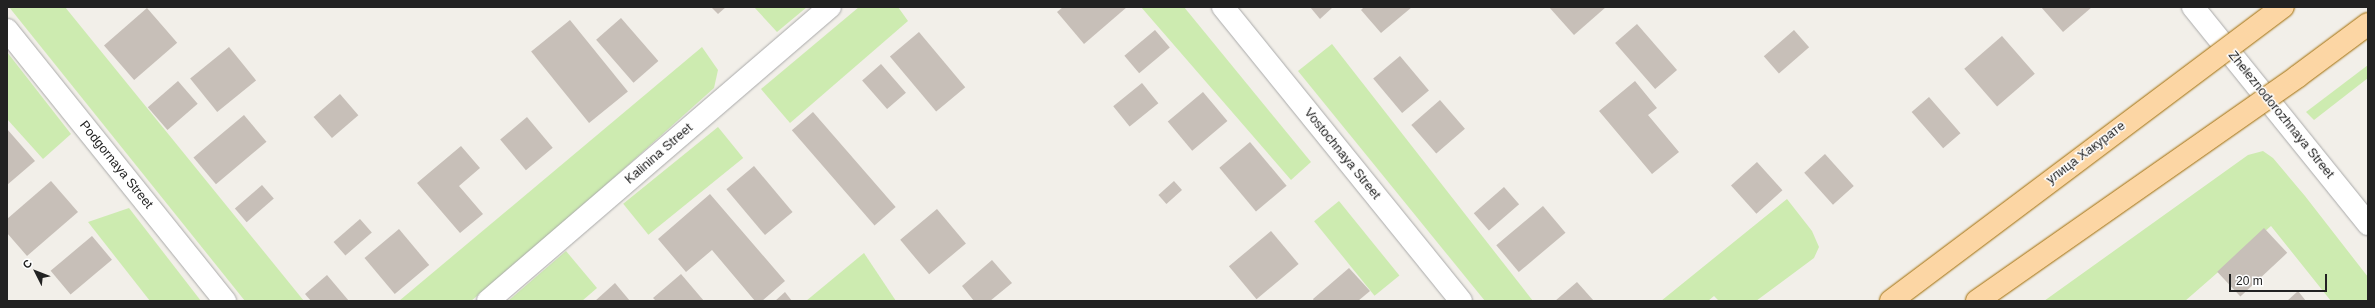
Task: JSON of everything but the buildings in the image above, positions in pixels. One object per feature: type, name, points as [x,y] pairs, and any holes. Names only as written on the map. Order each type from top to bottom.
[{"type":"main road","name":"улица Хакурате","points":[[1891,301],[2282,7]]},
{"type":"main road","points":[[1977,301],[2298,76],[2368,24]]},
{"type":"street","name":"Kalinina Street","points":[[488,301],[830,7]]},
{"type":"street","name":"Vostochnaya Street","points":[[1223,7],[1461,301]]},
{"type":"street","name":"Zheleznodorozhnaya Street","points":[[2193,7],[2368,224]]},
{"type":"street","name":"Podgornaya Street","points":[[7,30],[225,301]]},
{"type":"green space","points":[[9,7],[65,7],[304,301],[245,301]]},
{"type":"green space","points":[[754,7],[807,7],[777,32]]},
{"type":"green space","points":[[859,7],[898,7],[908,21],[790,123],[761,89]]},
{"type":"green space","points":[[1141,7],[1184,7],[1311,162],[1291,180]]},
{"type":"green space","points":[[1332,44],[1533,301],[1485,301],[1298,71]]},
{"type":"green space","points":[[702,47],[718,70],[714,88],[541,243],[471,301],[399,301]]},
{"type":"green space","points":[[7,52],[71,134],[43,159],[7,119]]},
{"type":"green space","points":[[2368,65],[2368,78],[2314,120],[2306,112]]},
{"type":"green space","points":[[718,127],[743,158],[648,235],[623,204]]},
{"type":"green space","points":[[2263,151],[2273,158],[2305,196],[2368,277],[2368,301],[2331,301],[2271,226],[2185,301],[2044,301],[2248,155]]},
{"type":"green space","points":[[1787,199],[1812,231],[1819,247],[1814,258],[1756,301],[1719,301],[1714,296],[1708,301],[1661,301]]},
{"type":"green space","points":[[1339,201],[1399,276],[1375,296],[1314,221]]},
{"type":"green space","points":[[129,208],[201,301],[150,301],[88,222]]},
{"type":"green space","points":[[566,251],[597,288],[582,301],[508,301]]},
{"type":"green space","points":[[864,253],[896,301],[806,301]]}]
